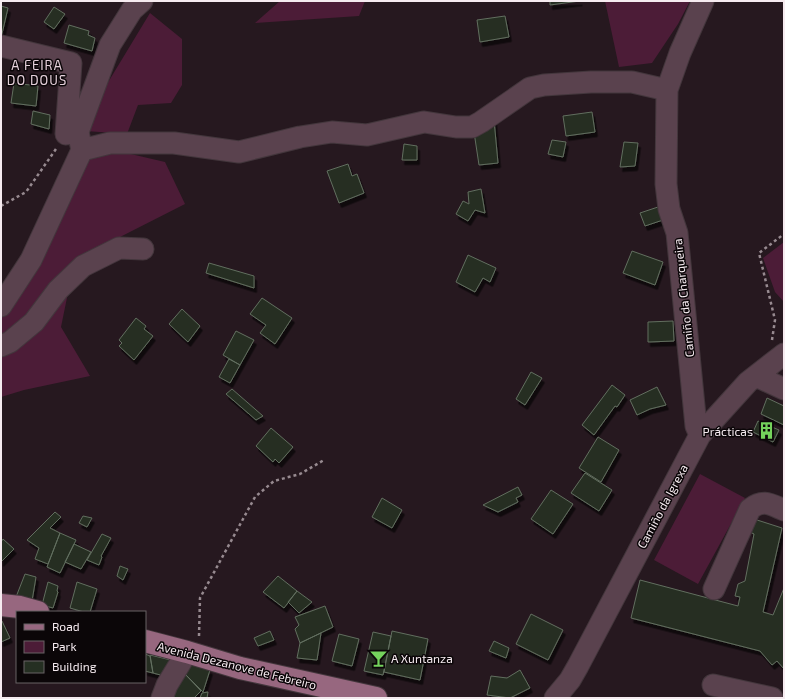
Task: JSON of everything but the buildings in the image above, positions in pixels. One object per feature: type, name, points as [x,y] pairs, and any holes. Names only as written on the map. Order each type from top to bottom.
[{"type":"main road","points":[[1,605],[20,607],[34,611]]},
{"type":"main road","name":"Avenida Dezanove de Febreiro","points":[[146,641],[240,668],[376,698]]},
{"type":"street","points":[[1,306],[31,260],[82,150],[78,132],[110,45],[132,10],[142,1]]},
{"type":"street","name":"Camiño da Charqueira","points":[[700,435],[696,426],[677,233],[669,209],[666,184],[667,90],[680,53],[703,1]]},
{"type":"street","points":[[1,46],[71,63],[66,134]]},
{"type":"street","points":[[82,150],[110,143],[174,143],[239,152],[300,137],[332,132],[367,134],[424,122],[456,127],[472,127],[530,88],[544,84],[632,82],[667,90]]},
{"type":"street","points":[[1,346],[10,342],[34,322],[58,290],[83,266],[119,248],[143,249]]},
{"type":"street","points":[[770,365],[784,388]]},
{"type":"street","name":"Camiño da Igrexa","points":[[555,698],[567,689],[700,435],[748,382],[770,365]]},
{"type":"street","points":[[714,589],[750,509],[756,504],[767,503],[784,510]]},
{"type":"street","points":[[162,698],[167,685],[193,654]]},
{"type":"street","points":[[713,685],[772,698]]},
{"type":"path","points":[[1,206],[26,192],[66,134]]},
{"type":"path","points":[[770,365],[775,320],[759,253],[784,234]]},
{"type":"path","points":[[193,654],[200,598],[255,497],[274,481],[300,474],[324,460]]},
{"type":"green space","points":[[280,1],[365,1],[359,16],[255,23]]},
{"type":"green space","points":[[605,1],[690,1],[678,24],[652,63],[619,67]]},
{"type":"green space","points":[[150,13],[182,39],[182,85],[171,103],[138,105],[127,134],[86,131],[107,84]]},
{"type":"green space","points":[[75,141],[165,162],[185,204],[120,237],[70,283],[61,327],[90,376],[24,390],[1,397],[1,289],[35,235]]},
{"type":"green space","points":[[784,242],[784,302],[775,292],[763,258]]},
{"type":"green space","points":[[700,474],[745,498],[698,584],[654,560]]},
{"type":"place","name":"Prácticas","points":[[766,431]]},
{"type":"place","name":"A Xuntanza","points":[[378,658]]},
{"type":"district","name":"A FEIRA DO DOUS","points":[[37,72]]}]
